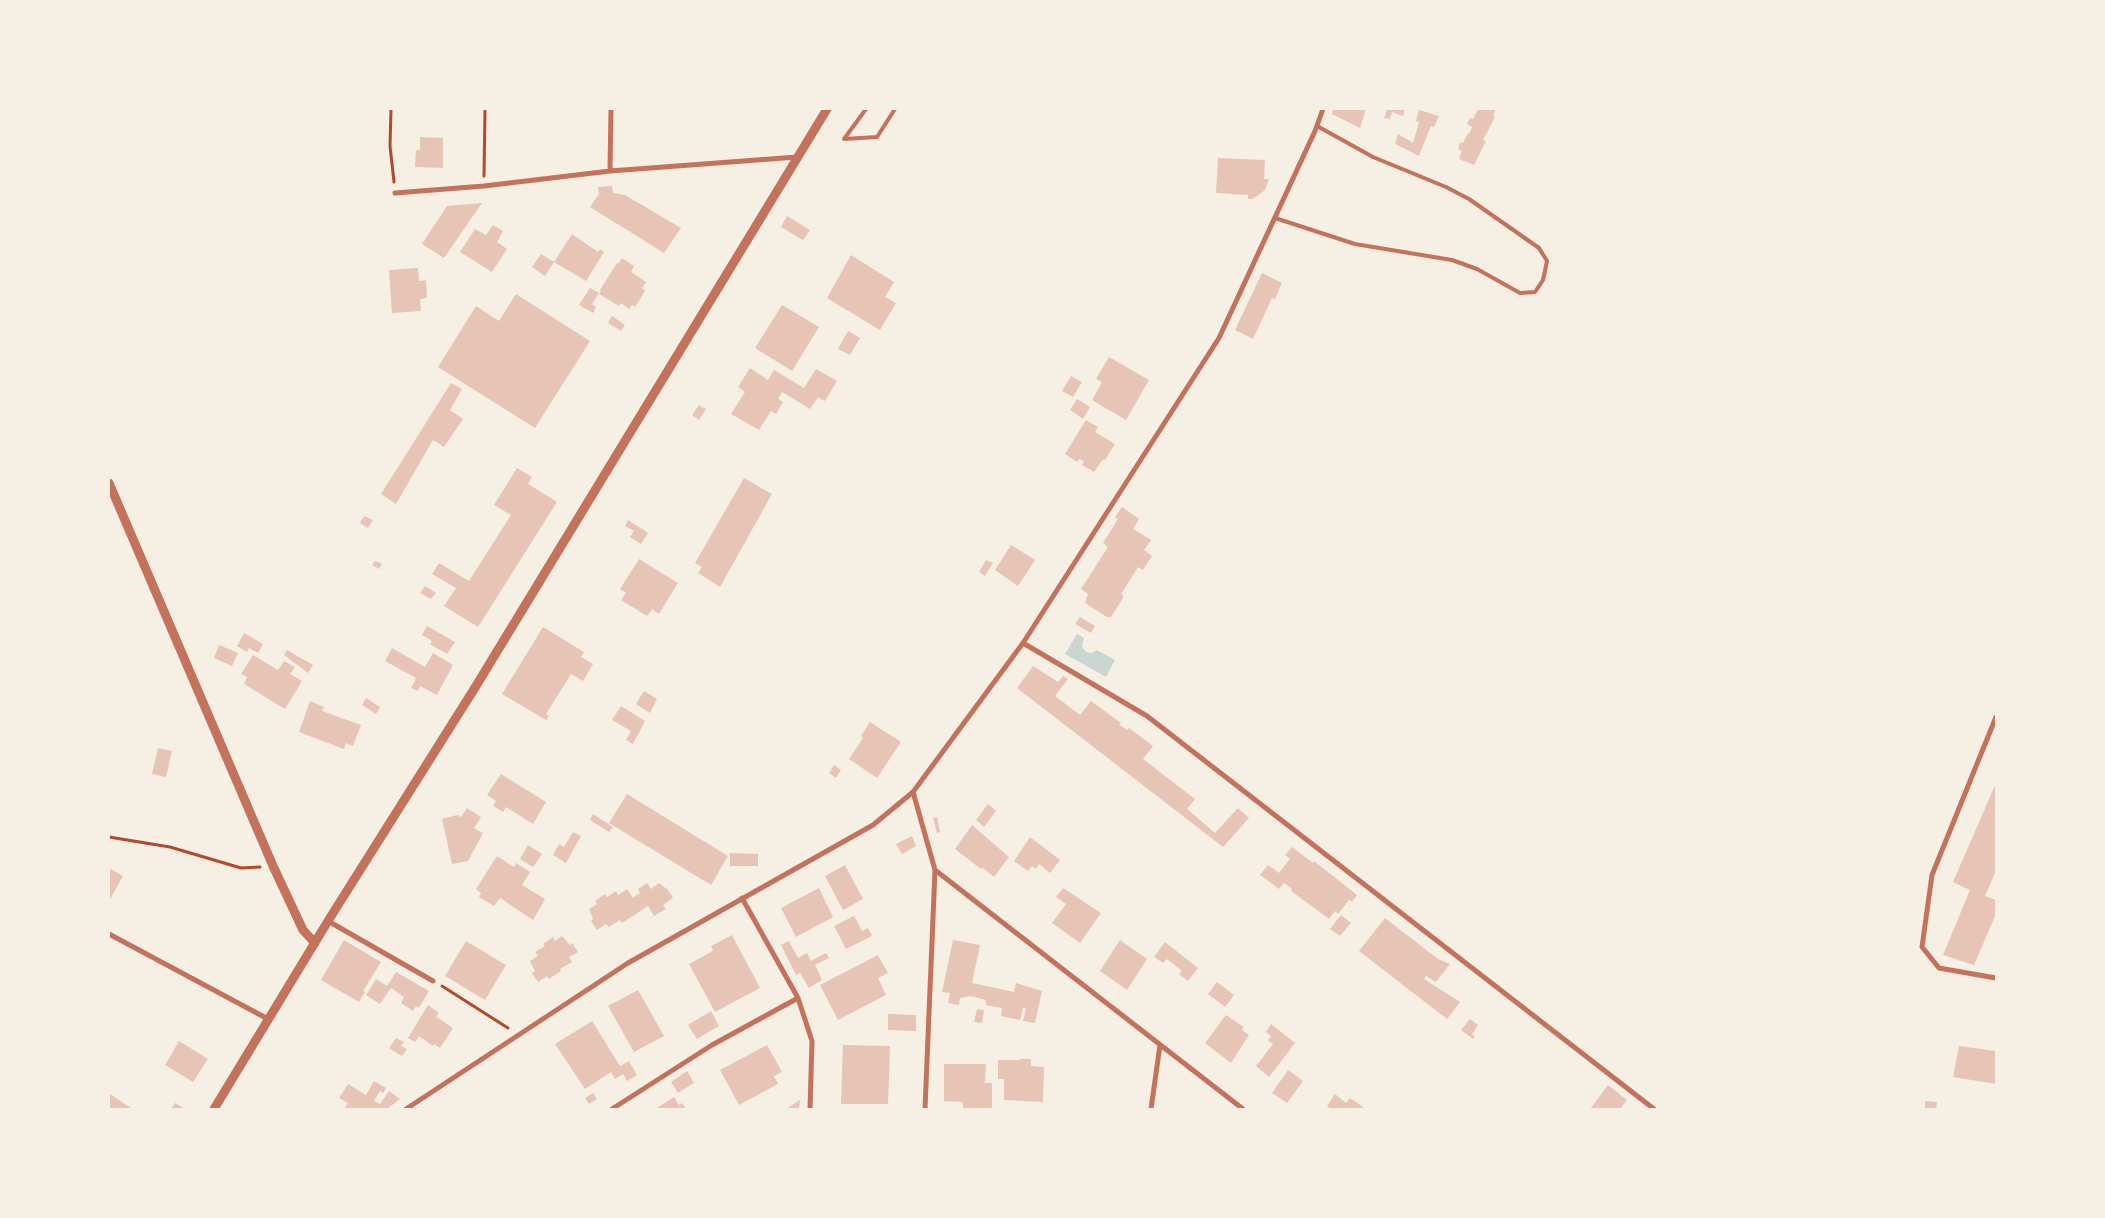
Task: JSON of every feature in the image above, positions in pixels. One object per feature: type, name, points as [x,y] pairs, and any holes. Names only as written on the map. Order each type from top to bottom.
[{"type":"street","points":[[610,171],[611,109]]},
{"type":"street","points":[[214,1109],[328,920],[476,686],[827,109]]},
{"type":"street","points":[[406,1109],[628,963],[873,825],[913,792],[1023,643],[1219,338],[1317,126],[1323,109]]},
{"type":"street","points":[[395,193],[484,186],[610,171],[797,156]]},
{"type":"street","points":[[109,482],[273,866],[303,930],[315,943]]},
{"type":"street","points":[[1023,643],[1148,716],[1654,1109]]},
{"type":"street","points":[[1996,717],[1932,875],[1922,947],[1940,968],[1996,978]]},
{"type":"street","points":[[913,792],[935,870],[925,1109]]},
{"type":"street","points":[[935,870],[1243,1109]]},
{"type":"street","points":[[742,898],[798,998],[812,1041],[810,1109]]},
{"type":"street","points":[[328,920],[432,981]]},
{"type":"street","points":[[109,934],[268,1019]]},
{"type":"street","points":[[612,1109],[712,1045],[798,998]]},
{"type":"street","points":[[1150,1109],[1160,1044]]},
{"type":"lane","points":[[866,109],[844,139],[877,137],[895,109]]},
{"type":"lane","points":[[1275,218],[1355,244],[1452,260],[1477,269],[1520,293],[1535,292],[1543,280],[1547,261],[1539,248],[1468,199],[1446,187],[1373,157],[1317,126]]},
{"type":"path","points":[[391,109],[390,146],[395,193]]},
{"type":"path","points":[[484,186],[485,109]]},
{"type":"path","points":[[109,837],[170,847],[241,868],[273,866]]},
{"type":"path","points":[[432,981],[519,1035]]},
{"type":"shaded area","points":[[1077,634],[1084,638],[1082,646],[1086,652],[1092,653],[1097,650],[1115,660],[1106,677],[1065,654]]},
{"type":"building","points":[[1333,109],[1366,109],[1360,128],[1332,114]]},
{"type":"building","points":[[1387,109],[1405,109],[1403,116],[1392,112],[1390,119],[1384,118]]},
{"type":"building","points":[[1478,109],[1496,109],[1493,116],[1495,117],[1483,140],[1486,141],[1474,165],[1459,159],[1462,151],[1458,149],[1460,142],[1463,143],[1472,127],[1467,124],[1470,118],[1473,119]]},
{"type":"building","points":[[1419,110],[1439,116],[1434,127],[1431,126],[1419,156],[1395,144],[1398,134],[1413,143],[1419,122],[1416,121]]},
{"type":"building","points":[[420,137],[443,138],[443,168],[415,167],[416,150],[420,150]]},
{"type":"building","points":[[1218,158],[1265,160],[1264,179],[1269,179],[1265,190],[1253,199],[1248,199],[1248,195],[1216,193]]},
{"type":"building","points":[[612,186],[613,193],[625,195],[681,228],[664,253],[590,207],[599,194],[598,187]]},
{"type":"building","points":[[482,203],[444,258],[422,244],[447,206]]},
{"type":"building","points":[[787,216],[810,230],[803,240],[781,227]]},
{"type":"building","points":[[493,225],[503,231],[497,242],[507,249],[492,272],[460,252],[475,229],[486,235]]},
{"type":"building","points":[[572,234],[598,252],[600,249],[604,252],[586,281],[554,262]]},
{"type":"building","points":[[541,254],[554,262],[545,276],[532,267]]},
{"type":"building","points":[[851,255],[894,282],[885,297],[896,303],[880,330],[827,298]]},
{"type":"building","points":[[622,258],[634,266],[631,272],[646,282],[642,288],[645,291],[635,307],[632,305],[629,309],[621,303],[619,306],[599,294],[617,263]]},
{"type":"building","points":[[418,268],[419,281],[426,280],[427,298],[420,299],[421,311],[392,313],[389,270]]},
{"type":"building","points":[[1262,273],[1282,283],[1275,299],[1272,298],[1253,339],[1235,330]]},
{"type":"building","points":[[590,288],[599,293],[592,304],[596,307],[593,313],[579,305]]},
{"type":"building","points":[[516,294],[590,341],[535,428],[438,367],[476,306],[499,321]]},
{"type":"building","points":[[782,305],[819,327],[792,371],[755,348]]},
{"type":"building","points":[[612,316],[625,325],[621,331],[608,323]]},
{"type":"building","points":[[848,331],[860,338],[850,355],[838,349]]},
{"type":"building","points":[[1109,357],[1149,380],[1126,420],[1092,400],[1102,382],[1096,379]]},
{"type":"building","points":[[750,368],[768,380],[774,370],[804,388],[816,369],[837,381],[825,401],[818,397],[810,409],[782,392],[778,399],[783,402],[776,414],[771,411],[759,430],[731,414],[745,392],[738,387]]},
{"type":"building","points":[[1071,376],[1082,382],[1073,397],[1062,391]]},
{"type":"building","points":[[451,383],[462,389],[450,410],[463,419],[444,447],[433,440],[396,504],[381,494]]},
{"type":"building","points":[[1077,399],[1090,407],[1083,419],[1070,410]]},
{"type":"building","points":[[699,405],[706,409],[699,420],[692,415]]},
{"type":"building","points":[[1086,420],[1098,427],[1095,432],[1115,444],[1105,460],[1103,459],[1094,472],[1082,465],[1084,461],[1079,459],[1077,462],[1065,454]]},
{"type":"building","points":[[517,468],[532,477],[528,484],[557,502],[478,627],[444,606],[456,588],[432,574],[439,563],[469,581],[511,515],[494,505]]},
{"type":"building","points":[[744,478],[772,494],[720,587],[698,573],[702,567],[695,563]]},
{"type":"building","points":[[1122,507],[1139,519],[1133,529],[1151,540],[1144,550],[1152,556],[1143,570],[1138,567],[1121,594],[1123,598],[1111,617],[1107,617],[1085,603],[1088,594],[1081,589],[1108,547],[1103,543],[1118,519],[1115,517]]},
{"type":"building","points":[[364,516],[373,520],[368,528],[360,523]]},
{"type":"building","points":[[628,520],[648,533],[641,544],[630,537],[634,531],[625,526]]},
{"type":"building","points":[[1011,545],[1035,560],[1018,586],[995,570]]},
{"type":"building","points":[[639,559],[678,583],[659,614],[652,609],[647,616],[621,600],[626,593],[620,589]]},
{"type":"building","points":[[986,560],[993,563],[985,576],[979,572]]},
{"type":"building","points":[[375,561],[382,564],[379,569],[372,565]]},
{"type":"building","points":[[425,586],[436,593],[431,599],[420,593]]},
{"type":"building","points":[[1080,617],[1095,626],[1091,633],[1075,624]]},
{"type":"building","points":[[427,626],[455,642],[447,654],[430,644],[432,641],[422,635]]},
{"type":"building","points":[[543,627],[584,652],[581,657],[593,664],[583,681],[571,674],[546,714],[549,716],[546,720],[502,694]]},
{"type":"building","points":[[244,633],[263,644],[258,653],[249,648],[247,652],[237,646]]},
{"type":"building","points":[[219,645],[238,653],[232,666],[214,658]]},
{"type":"building","points":[[392,648],[425,667],[433,653],[453,665],[437,695],[420,686],[418,691],[411,688],[416,678],[385,661]]},
{"type":"building","points":[[287,650],[313,665],[308,673],[284,655]]},
{"type":"building","points":[[253,655],[278,670],[284,661],[295,667],[290,674],[302,681],[285,709],[244,684],[247,677],[241,674]]},
{"type":"building","points":[[1033,666],[1058,682],[1063,676],[1068,679],[1055,696],[1080,715],[1091,701],[1121,723],[1119,724],[1127,730],[1129,728],[1153,746],[1143,759],[1195,799],[1187,809],[1215,833],[1238,808],[1249,818],[1223,847],[1017,688]]},
{"type":"building","points":[[644,691],[657,699],[650,713],[636,704]]},
{"type":"building","points":[[366,698],[380,707],[376,714],[362,705]]},
{"type":"building","points":[[310,701],[324,707],[322,711],[361,725],[353,746],[346,743],[344,749],[299,732]]},
{"type":"building","points":[[621,706],[645,721],[633,744],[626,740],[631,731],[612,720]]},
{"type":"building","points":[[870,722],[901,742],[877,778],[849,759],[863,738],[861,736]]},
{"type":"building","points":[[158,748],[172,751],[166,777],[152,774]]},
{"type":"building","points":[[834,765],[841,770],[836,778],[829,773]]},
{"type":"building","points":[[501,774],[546,802],[533,824],[506,807],[503,812],[493,806],[496,801],[487,795]]},
{"type":"building","points":[[1996,783],[1996,871],[1985,896],[1996,900],[1996,914],[1974,965],[1943,955],[1970,890],[1953,882]]},
{"type":"building","points":[[627,794],[728,856],[711,885],[609,823]]},
{"type":"building","points":[[988,804],[996,811],[984,827],[976,820]]},
{"type":"building","points":[[467,808],[481,817],[474,828],[483,833],[468,861],[452,864],[442,819],[457,815],[461,817]]},
{"type":"building","points":[[593,814],[613,827],[609,832],[590,820]]},
{"type":"building","points":[[937,817],[940,832],[937,833],[933,818]]},
{"type":"building","points":[[972,825],[1009,857],[994,877],[955,849]]},
{"type":"building","points":[[573,832],[581,836],[566,863],[553,855],[559,844],[564,847]]},
{"type":"building","points":[[912,836],[916,846],[902,854],[896,844]]},
{"type":"building","points":[[1030,837],[1060,860],[1050,873],[1039,864],[1036,869],[1032,866],[1028,871],[1014,861]]},
{"type":"building","points":[[528,845],[542,854],[533,867],[520,859]]},
{"type":"building","points":[[1292,847],[1313,863],[1314,861],[1357,895],[1352,902],[1349,900],[1338,914],[1335,911],[1329,919],[1291,891],[1292,889],[1284,883],[1279,889],[1260,875],[1268,865],[1279,873],[1290,859],[1285,855]]},
{"type":"building","points":[[730,853],[758,854],[758,866],[730,866]]},
{"type":"building","points":[[497,856],[514,867],[516,863],[530,872],[522,885],[545,899],[533,920],[500,898],[494,906],[479,897],[481,893],[476,889]]},
{"type":"building","points":[[845,865],[863,899],[843,910],[825,876]]},
{"type":"building","points":[[109,868],[123,876],[109,901]]},
{"type":"building","points":[[647,883],[651,889],[659,883],[668,890],[673,898],[663,905],[666,909],[654,916],[648,906],[622,923],[620,920],[609,927],[606,924],[597,930],[591,921],[593,919],[589,909],[597,904],[595,901],[605,894],[607,897],[616,891],[618,895],[627,889],[633,898],[640,893],[638,889]]},
{"type":"building","points":[[819,888],[833,917],[796,937],[781,908]]},
{"type":"building","points":[[1063,888],[1101,913],[1080,943],[1052,923],[1066,904],[1056,897]]},
{"type":"building","points":[[1341,915],[1351,923],[1340,936],[1330,929]]},
{"type":"building","points":[[854,916],[862,931],[868,928],[872,936],[846,949],[834,926]]},
{"type":"building","points":[[1385,918],[1438,959],[1450,964],[1436,982],[1426,976],[1424,979],[1460,1002],[1447,1019],[1359,951]]},
{"type":"building","points":[[732,935],[760,988],[715,1012],[689,964],[713,951],[711,946]]},
{"type":"building","points":[[562,936],[570,945],[572,943],[578,952],[569,957],[572,962],[560,969],[561,971],[549,979],[547,976],[538,982],[532,973],[535,971],[530,961],[538,956],[535,952],[545,946],[543,944],[553,937],[555,941]]},
{"type":"building","points":[[344,940],[381,962],[363,991],[365,992],[359,1002],[321,980]]},
{"type":"building","points":[[953,940],[980,945],[972,983],[1014,992],[1016,983],[1042,991],[1035,1023],[1023,1021],[1026,1008],[1023,1008],[1020,1020],[1001,1016],[1002,1008],[986,1005],[986,1000],[970,996],[960,998],[959,1005],[948,1003],[950,993],[942,992]]},
{"type":"building","points":[[1120,940],[1147,959],[1127,990],[1100,971]]},
{"type":"building","points":[[466,941],[506,965],[485,1000],[445,976]]},
{"type":"building","points":[[789,941],[798,958],[807,953],[811,961],[826,953],[829,958],[815,965],[822,980],[809,988],[800,973],[796,975],[781,945]]},
{"type":"building","points":[[1165,942],[1198,968],[1188,981],[1179,974],[1182,971],[1167,959],[1163,963],[1154,957]]},
{"type":"building","points":[[878,955],[888,973],[878,978],[886,995],[838,1020],[820,985]]},
{"type":"building","points":[[396,972],[429,991],[419,1008],[416,1006],[413,1011],[401,1003],[404,997],[391,988],[380,1004],[366,995],[376,979],[387,986]]},
{"type":"building","points":[[1217,982],[1234,995],[1225,1007],[1208,994]]},
{"type":"building","points":[[638,990],[664,1036],[634,1052],[608,1006]]},
{"type":"building","points":[[428,1005],[439,1013],[436,1017],[453,1028],[440,1048],[434,1044],[433,1046],[419,1036],[415,1042],[408,1038]]},
{"type":"building","points":[[977,1009],[984,1010],[982,1023],[974,1022]]},
{"type":"building","points":[[711,1011],[719,1026],[697,1039],[688,1025]]},
{"type":"building","points":[[888,1014],[916,1015],[916,1031],[888,1030]]},
{"type":"building","points":[[1226,1015],[1244,1027],[1242,1030],[1249,1035],[1231,1063],[1205,1043]]},
{"type":"building","points":[[1470,1019],[1478,1025],[1472,1034],[1475,1036],[1473,1039],[1461,1030]]},
{"type":"building","points":[[592,1021],[620,1066],[629,1061],[637,1075],[627,1081],[623,1074],[615,1079],[611,1072],[585,1089],[555,1044]]},
{"type":"building","points":[[1271,1024],[1295,1043],[1269,1077],[1256,1066],[1273,1044],[1268,1040],[1271,1036],[1266,1032]]},
{"type":"building","points":[[396,1038],[404,1042],[401,1046],[407,1049],[402,1056],[389,1048]]},
{"type":"building","points":[[179,1041],[208,1059],[193,1082],[165,1065]]},
{"type":"building","points":[[767,1045],[782,1072],[774,1076],[778,1084],[739,1105],[720,1070]]},
{"type":"building","points":[[843,1045],[890,1046],[888,1104],[841,1104]]},
{"type":"building","points":[[1959,1046],[1996,1051],[1996,1084],[1953,1077]]},
{"type":"building","points":[[1031,1059],[1031,1066],[1044,1067],[1043,1102],[1004,1100],[1004,1079],[998,1079],[998,1060]]},
{"type":"building","points":[[944,1064],[986,1064],[985,1081],[983,1083],[992,1083],[992,1109],[963,1109],[963,1102],[944,1101]]},
{"type":"building","points":[[1288,1070],[1303,1081],[1287,1103],[1272,1093]]},
{"type":"building","points":[[687,1071],[694,1083],[678,1093],[671,1082]]},
{"type":"building","points":[[374,1081],[386,1088],[383,1093],[380,1091],[374,1101],[380,1104],[389,1091],[400,1099],[387,1109],[344,1109],[348,1103],[339,1098],[348,1084],[366,1095]]},
{"type":"building","points":[[1608,1085],[1627,1100],[1620,1109],[1590,1109]]},
{"type":"building","points":[[593,1093],[597,1099],[589,1104],[585,1098]]},
{"type":"building","points":[[110,1094],[131,1108],[131,1109],[109,1109]]},
{"type":"building","points":[[1335,1094],[1346,1103],[1350,1098],[1366,1109],[1331,1109],[1327,1106]]},
{"type":"building","points":[[674,1097],[679,1105],[682,1103],[686,1109],[655,1109]]},
{"type":"building","points":[[800,1100],[799,1109],[786,1109]]},
{"type":"building","points":[[1925,1101],[1937,1102],[1936,1109],[1925,1109]]},
{"type":"building","points":[[175,1103],[185,1109],[171,1109]]}]
